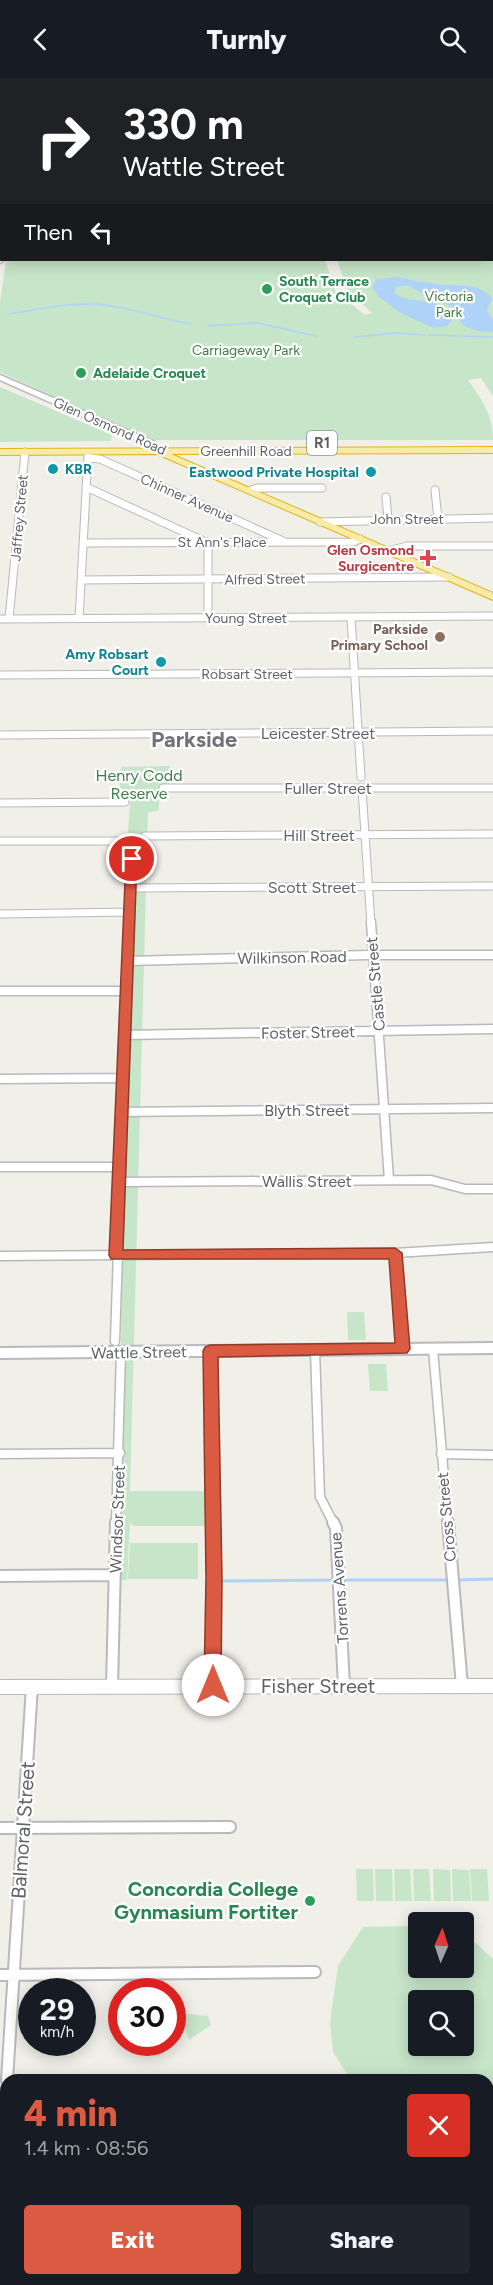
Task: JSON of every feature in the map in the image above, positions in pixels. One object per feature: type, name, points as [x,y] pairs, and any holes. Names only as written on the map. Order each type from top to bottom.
[{"type":"highway","name":"Greenhill Road","points":[[0,444],[88,455],[154,448],[493,442]]},
{"type":"highway","name":"Greenhill Road","points":[[0,452],[25,448],[141,444]]},
{"type":"highway","name":"Glen Osmond Road","points":[[141,444],[493,597]]},
{"type":"highway","name":"Greenhill Road","points":[[154,448],[168,451]]},
{"type":"highway","name":"Greenhill Road","points":[[188,456],[493,450]]},
{"type":"highway","name":"Glen Osmond Road","points":[[168,451],[188,456],[219,477]]},
{"type":"main road","name":"Glen Osmond Road","points":[[0,377],[154,448]]},
{"type":"main road","name":"Glen Osmond Road","points":[[0,383],[141,444]]},
{"type":"street","name":"Jaffrey Street","points":[[9,619],[25,448]]},
{"type":"street","points":[[79,619],[88,455]]},
{"type":"street","name":"Chinner Avenue","points":[[88,455],[285,542]]},
{"type":"street","points":[[86,488],[208,543],[208,618]]},
{"type":"street","points":[[251,490],[257,488],[322,488]]},
{"type":"street","points":[[435,490],[438,519]]},
{"type":"street","points":[[386,497],[388,519]]},
{"type":"street","name":"John Street","points":[[320,522],[493,518]]},
{"type":"street","name":"St Ann's Place","points":[[83,543],[353,542],[360,539]]},
{"type":"street","points":[[388,551],[407,546],[493,546]]},
{"type":"street","name":"Alfred Street","points":[[81,580],[449,577]]},
{"type":"street","name":"Young Street","points":[[0,619],[493,616]]},
{"type":"street","points":[[351,617],[361,777]]},
{"type":"street","name":"Robsart Street","points":[[0,675],[493,672]]},
{"type":"street","name":"Leicester Street","points":[[0,735],[493,731]]},
{"type":"street","name":"Fuller Street","points":[[163,788],[493,788]]},
{"type":"street","name":"Castle Street","points":[[362,789],[389,1180]]},
{"type":"street","points":[[0,802],[125,802]]},
{"type":"street","name":"Hill Street","points":[[145,836],[493,834]]},
{"type":"street","points":[[0,841],[127,841],[132,844],[122,1078],[115,1341]]},
{"type":"street","name":"Scott Street","points":[[131,888],[493,886]]},
{"type":"street","points":[[0,914],[129,912]]},
{"type":"street","name":"Wilkinson Road","points":[[128,961],[373,955],[493,955]]},
{"type":"street","points":[[0,991],[126,991]]},
{"type":"street","name":"Foster Street","points":[[124,1035],[493,1029]]},
{"type":"street","points":[[0,1079],[122,1078]]},
{"type":"street","name":"Blyth Street","points":[[122,1112],[493,1108]]},
{"type":"street","points":[[0,1167],[120,1167]]},
{"type":"street","name":"Wallis Street","points":[[119,1182],[431,1180],[465,1189],[493,1189]]},
{"type":"street","points":[[0,1256],[395,1253],[493,1247]]},
{"type":"street","points":[[395,1253],[402,1349]]},
{"type":"street","name":"Wattle Street","points":[[0,1353],[493,1348]]},
{"type":"street","name":"Cross Street","points":[[433,1349],[462,1686]]},
{"type":"street","name":"Torrens Avenue","points":[[315,1350],[320,1497],[336,1528],[344,1686]]},
{"type":"street","points":[[210,1351],[214,1578],[213,1685]]},
{"type":"street","name":"Windsor Street","points":[[112,1686],[121,1352]]},
{"type":"street","points":[[0,1454],[120,1452]]},
{"type":"street","points":[[441,1454],[493,1455]]},
{"type":"street","points":[[0,1576],[115,1575]]},
{"type":"street","name":"Balmoral Street","points":[[6,2074],[6,1975],[24,1828],[32,1686]]},
{"type":"street","name":"Fisher Street","points":[[0,1687],[493,1686]]},
{"type":"street","points":[[0,1828],[230,1827]]},
{"type":"street","points":[[6,1975],[315,1972]]},
{"type":"green space","name":"Carriageway Park","points":[[6,261],[325,261],[336,292],[365,315],[372,313],[348,291],[337,261],[493,261],[493,396],[481,378],[468,380],[489,415],[493,440],[149,440],[0,372],[0,303]]},
{"type":"green space","points":[[0,387],[112,435],[111,441],[0,442]]},
{"type":"green space","name":"Henry Codd Reserve","points":[[170,766],[169,786],[159,786],[159,811],[148,812],[130,1491],[205,1491],[206,1526],[134,1526],[130,1523],[127,1580],[119,1580],[123,1161],[137,835],[128,834],[130,800],[119,800],[121,767]]},
{"type":"green space","points":[[347,1312],[364,1312],[366,1340],[348,1340]]},
{"type":"green space","points":[[368,1364],[386,1364],[388,1391],[370,1391]]},
{"type":"green space","points":[[130,1543],[198,1543],[198,1579],[128,1579]]},
{"type":"green space","points":[[356,1869],[373,1869],[374,1901],[357,1901]]},
{"type":"green space","points":[[375,1869],[392,1869],[393,1901],[376,1901]]},
{"type":"green space","points":[[394,1869],[410,1869],[412,1901],[395,1901]]},
{"type":"green space","points":[[413,1869],[429,1869],[431,1901],[414,1901]]},
{"type":"green space","points":[[433,1869],[450,1870],[451,1901],[434,1901]]},
{"type":"green space","points":[[452,1869],[469,1870],[471,1901],[453,1901]]},
{"type":"green space","points":[[470,1869],[487,1869],[489,1901],[472,1901]]},
{"type":"green space","points":[[408,1926],[408,1978],[474,1978],[474,1941],[493,1959],[493,2074],[347,2074],[333,2052],[330,2022],[338,1966],[363,1927]]},
{"type":"green space","points":[[186,2014],[208,2016],[211,2025],[189,2040],[186,2030]]},
{"type":"water","points":[[397,277],[480,289],[492,298],[487,311],[493,320],[493,332],[466,327],[461,323],[453,307],[429,298],[408,285],[396,287],[394,293],[408,299],[445,307],[451,312],[452,320],[447,326],[433,328],[401,313],[379,297],[372,287],[377,279]]},
{"type":"waterway","points":[[8,314],[95,304],[119,307],[190,324]]},
{"type":"waterway","points":[[208,326],[258,323],[316,336]]},
{"type":"waterway","points":[[355,337],[396,333],[424,335]]},
{"type":"waterway","points":[[429,335],[493,337]]},
{"type":"waterway","points":[[458,1580],[493,1579]]},
{"type":"waterway","points":[[218,1581],[334,1580]]},
{"type":"waterway","points":[[347,1580],[445,1580]]},
{"type":"place","name":"South Terrace Croquet Club","points":[[267,289]]},
{"type":"place","name":"Adelaide Croquet","points":[[81,373]]},
{"type":"place","name":"KBR","points":[[53,469]]},
{"type":"place","name":"Eastwood Private Hospital","points":[[371,472]]},
{"type":"place","name":"Glen Osmond Surgicentre","points":[[428,558]]},
{"type":"place","name":"Parkside Primary School","points":[[440,637]]},
{"type":"place","name":"Amy Robsart Court","points":[[161,662]]},
{"type":"place","name":"Concordia College Gynmasium Fortiter","points":[[310,1901]]},
{"type":"district","name":"Parkside","points":[[194,739]]},
{"type":"route","points":[[132,859],[116,1255],[395,1253],[402,1349],[210,1351],[214,1578],[213,1685]]},
{"type":"park label","name":"Victoria Park","points":[[449,304]]}]
